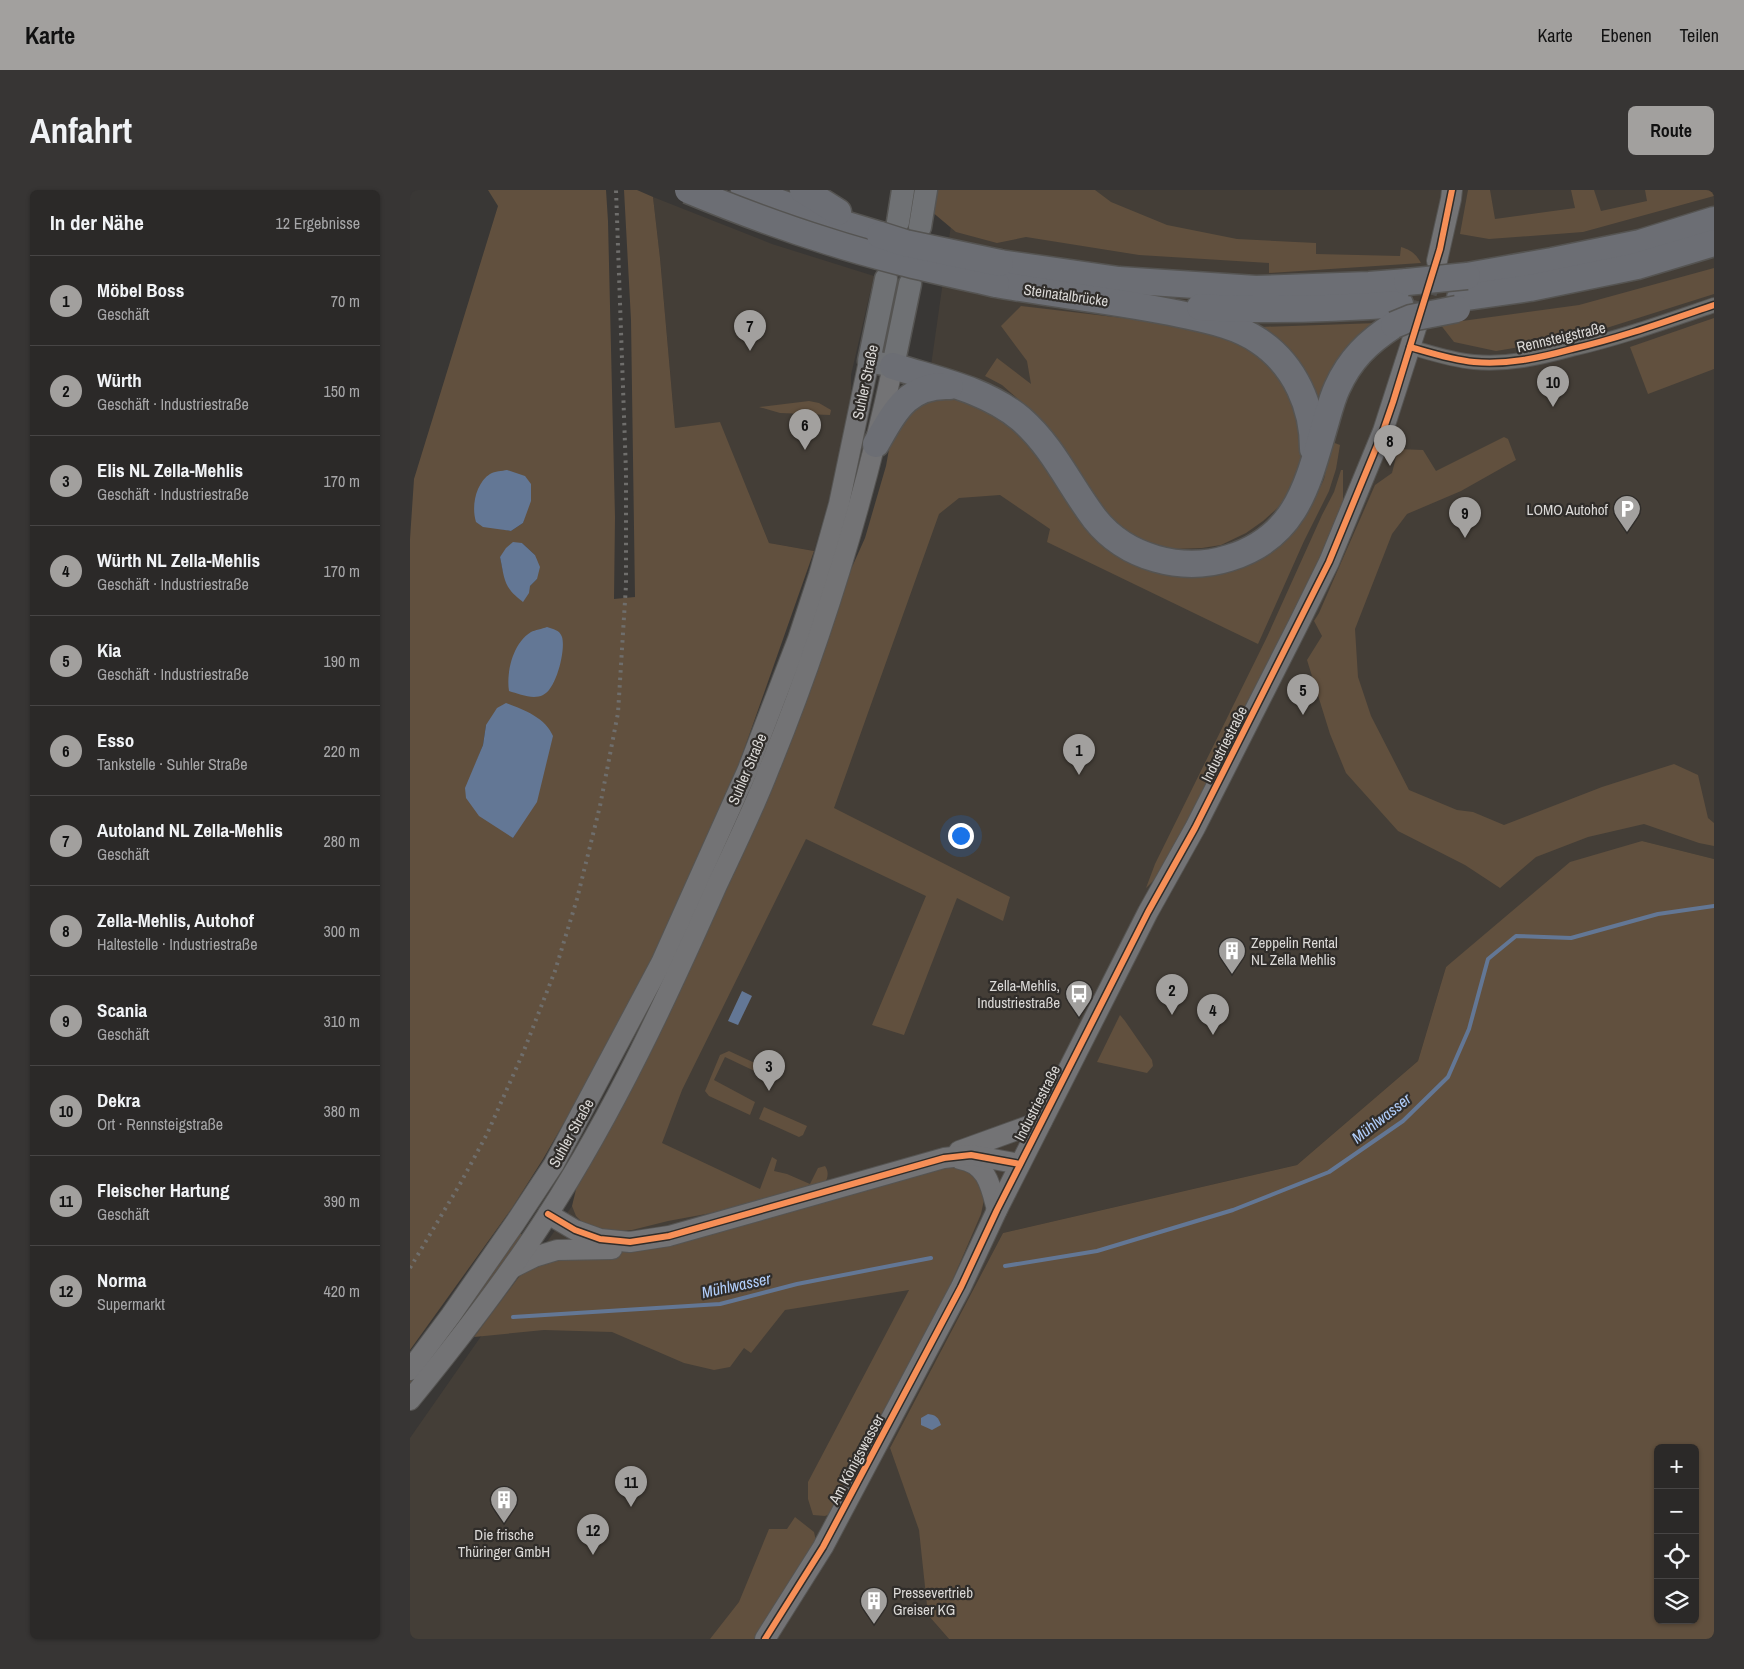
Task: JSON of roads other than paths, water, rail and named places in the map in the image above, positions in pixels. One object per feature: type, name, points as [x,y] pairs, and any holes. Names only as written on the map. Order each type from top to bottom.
[{"type":"highway","points":[[688,190],[751,216],[827,242],[916,266],[998,274],[1256,289],[1405,308]]},
{"type":"highway","points":[[744,190],[817,216],[889,228]]},
{"type":"highway","points":[[803,190],[829,207],[889,228],[905,243],[998,274]]},
{"type":"highway","points":[[1136,304],[1248,310],[1405,308],[1461,294],[1552,262],[1640,242],[1714,220]]},
{"type":"highway","points":[[1405,308],[1411,318],[1461,294],[1517,299],[1570,280],[1637,266],[1714,243]]},
{"type":"highway","name":"Steinatalbrücke","points":[[998,274],[1136,304]]},
{"type":"highway","points":[[1136,304],[1212,321],[1239,330],[1272,350],[1294,377],[1309,414],[1313,439],[1313,456],[1308,482]]},
{"type":"highway","points":[[881,363],[957,386],[990,399],[1021,419],[1035,432],[1057,459],[1096,520],[1125,545],[1163,561],[1190,564],[1216,562],[1230,558],[1257,545],[1276,532],[1287,520],[1296,507],[1308,482],[1331,404],[1341,380],[1367,345],[1405,308]]},
{"type":"highway","points":[[876,444],[892,416],[910,396],[932,386],[957,386]]},
{"type":"main road","points":[[889,228],[903,190]]},
{"type":"main road","points":[[920,227],[926,190]]},
{"type":"main road","name":"Suhler Straße","points":[[881,363],[886,279]]},
{"type":"main road","name":"Suhler Straße","points":[[881,363],[910,284]]},
{"type":"street","points":[[1437,261],[1452,190]]},
{"type":"street","name":"Rennsteigstraße","points":[[1410,347],[1473,362],[1509,362],[1536,358],[1642,330],[1714,305]]},
{"type":"street","name":"Industriestraße","points":[[961,1287],[1020,1164],[1148,912],[1195,828],[1328,562],[1383,431],[1410,347],[1405,308]]},
{"type":"street","name":"Suhler Straße","points":[[410,1400],[466,1332],[512,1268],[600,1126],[663,1007],[768,772],[824,621],[845,557],[876,444],[881,363]]},
{"type":"street","name":"Suhler Straße","points":[[410,1370],[516,1223],[554,1164],[661,963],[748,769],[788,666],[819,575],[844,481],[881,363]]},
{"type":"street","name":"Industriestraße","points":[[930,1162],[1042,1121]]},
{"type":"street","name":"Industriestraße","points":[[985,1142],[995,1141],[1004,1144],[1020,1164]]},
{"type":"street","name":"Industriestraße","points":[[542,1218],[588,1236],[630,1242],[669,1236],[955,1156],[971,1155],[1020,1164]]},
{"type":"street","name":"Industriestraße","points":[[930,1162],[956,1159],[968,1160],[975,1164],[988,1178],[997,1210]]},
{"type":"street","points":[[540,1185],[535,1196],[546,1234],[556,1243],[573,1250]]},
{"type":"street","points":[[516,1223],[542,1218]]},
{"type":"street","points":[[512,1268],[544,1253],[557,1250],[610,1250],[630,1242]]},
{"type":"street","name":"Am Königswasser","points":[[765,1639],[823,1547],[961,1287]]},
{"type":"water","points":[[507,470],[525,476],[531,484],[531,501],[523,523],[511,531],[483,527],[476,522],[474,509],[478,489],[490,474]]},
{"type":"water","points":[[513,542],[522,543],[535,555],[540,567],[537,579],[530,586],[529,593],[523,602],[508,587],[500,557]]},
{"type":"water","points":[[547,627],[560,633],[563,643],[559,669],[552,686],[548,692],[535,697],[509,691],[510,667],[515,650],[531,632]]},
{"type":"water","points":[[506,703],[540,719],[553,736],[537,802],[513,838],[479,816],[466,798],[465,788],[483,745],[486,725],[497,708]]},
{"type":"water","points":[[742,991],[752,996],[738,1025],[728,1021]]},
{"type":"water","points":[[928,1414],[936,1417],[941,1425],[932,1430],[921,1425],[921,1418]]},
{"type":"waterway","name":"Mühlwasser","points":[[1005,1266],[1097,1251],[1233,1210],[1329,1172],[1403,1121],[1448,1077],[1469,1029],[1488,959],[1516,936],[1571,938],[1658,914],[1714,906]]},
{"type":"waterway","name":"Mühlwasser","points":[[513,1317],[720,1304],[797,1284],[931,1258]]},
{"type":"tunnel","points":[[1418,322],[1435,267]]},
{"type":"railway","points":[[410,1268],[460,1184],[487,1134],[523,1053],[555,971],[577,899],[600,806],[618,713],[626,585],[626,472],[616,190]]},
{"type":"place","name":"Autoland NL Zella-Mehlis","points":[[750,351]]},
{"type":"place","name":"Dekra","points":[[1553,407]]},
{"type":"place","name":"Esso","points":[[805,450]]},
{"type":"place","name":"Zella-Mehlis, Autohof","points":[[1390,466]]},
{"type":"place","name":"LOMO Autohof","points":[[1627,533]]},
{"type":"place","name":"Scania","points":[[1465,538]]},
{"type":"place","name":"Kia","points":[[1303,715]]},
{"type":"place","name":"Möbel Boss","points":[[1079,775]]},
{"type":"place","name":"Zeppelin Rental NL Zella Mehlis","points":[[1232,975]]},
{"type":"place","name":"Würth","points":[[1172,1015]]},
{"type":"place","name":"Zella-Mehlis, Industriestraße","points":[[1079,1018]]},
{"type":"place","name":"Würth NL Zella-Mehlis","points":[[1213,1035]]},
{"type":"place","name":"Elis NL Zella-Mehlis","points":[[769,1091]]},
{"type":"place","name":"Fleischer Hartung","points":[[631,1507]]},
{"type":"place","name":"Die frische Thüringer GmbH","points":[[504,1524]]},
{"type":"place","name":"Norma","points":[[593,1555]]},
{"type":"place","name":"Pressevertrieb Greiser KG","points":[[874,1625]]}]
